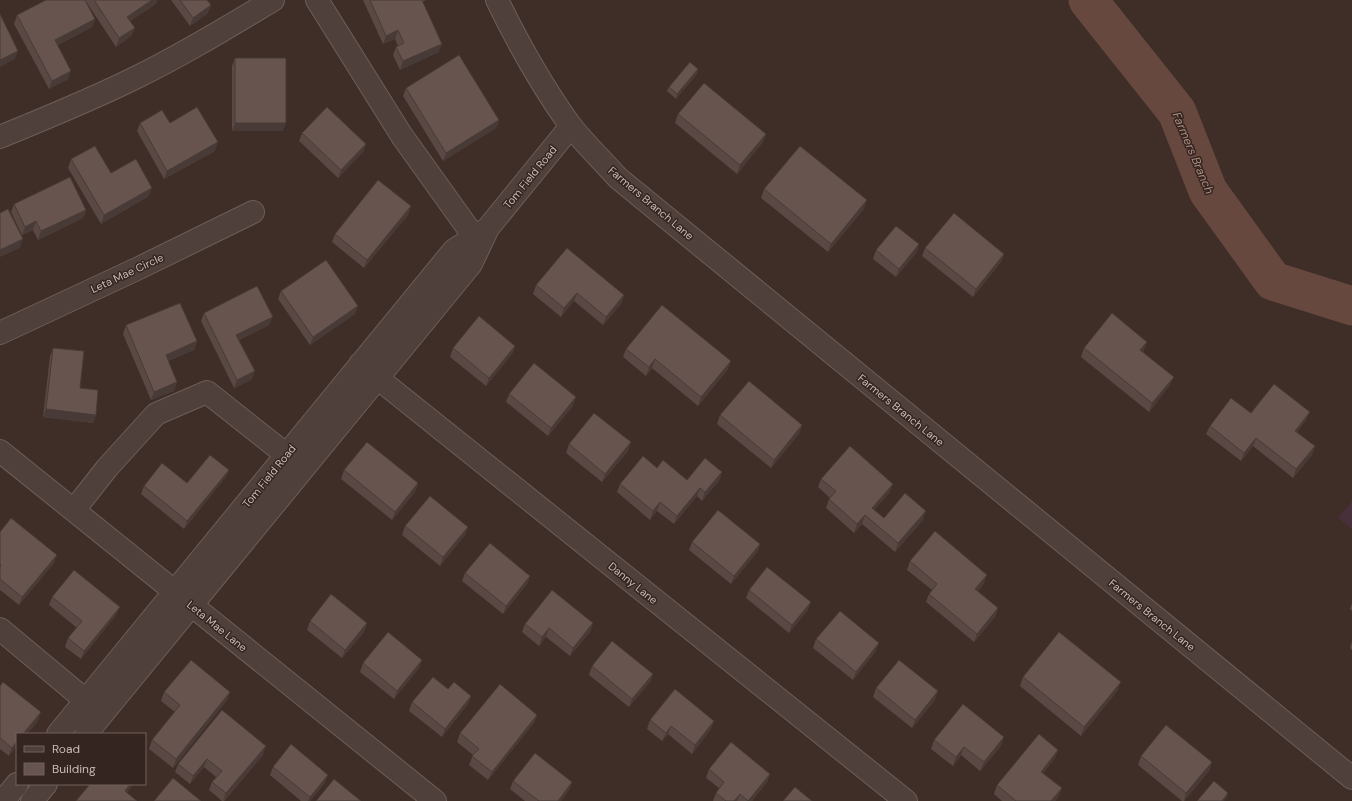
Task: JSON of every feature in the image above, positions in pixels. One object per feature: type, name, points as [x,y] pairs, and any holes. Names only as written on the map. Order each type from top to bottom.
[{"type":"street","points":[[0,137],[67,109],[137,77],[209,39],[273,0]]},
{"type":"street","points":[[317,0],[402,136],[466,223],[481,237]]},
{"type":"street","name":"Farmers Branch Lane","points":[[497,0],[507,21],[540,79],[571,126],[618,178],[1352,778]]},
{"type":"street","name":"Tom Field Road","points":[[87,733],[471,264],[481,237],[571,126]]},
{"type":"street","name":"Leta Mae Circle","points":[[0,332],[139,268],[253,212]]},
{"type":"street","name":"Tom Field Road","points":[[59,733],[454,250],[481,237]]},
{"type":"street","name":"Danny Lane","points":[[360,364],[906,801]]},
{"type":"street","points":[[74,510],[107,468],[156,414],[208,392],[303,469]]},
{"type":"street","name":"Leta Mae Lane","points":[[0,451],[435,801]]},
{"type":"street","points":[[0,630],[102,714]]},
{"type":"street","points":[[3,801],[16,785]]},
{"type":"street","points":[[32,801],[45,785]]},
{"type":"shaded area","points":[[1352,501],[1352,529],[1338,518]]},
{"type":"building","points":[[46,0],[85,0],[95,19],[55,40],[71,71],[52,81],[17,15]]},
{"type":"building","points":[[94,0],[152,0],[127,17],[135,28],[119,38]]},
{"type":"building","points":[[180,0],[207,0],[211,5],[193,18]]},
{"type":"building","points":[[370,0],[422,0],[442,44],[403,61],[396,47],[404,43],[398,30],[386,36]]},
{"type":"building","points":[[0,14],[18,51],[0,60]]},
{"type":"building","points":[[459,55],[499,120],[446,153],[406,88]]},
{"type":"building","points":[[235,58],[286,58],[286,123],[235,123]]},
{"type":"building","points":[[690,62],[698,69],[677,94],[669,87]]},
{"type":"building","points":[[704,83],[766,134],[740,165],[678,114]]},
{"type":"building","points":[[197,107],[218,142],[167,171],[140,123],[162,110],[170,123]]},
{"type":"building","points":[[327,107],[366,144],[341,170],[302,133]]},
{"type":"building","points":[[95,146],[111,173],[136,159],[152,188],[104,215],[71,159]]},
{"type":"building","points":[[800,146],[867,200],[831,244],[764,189]]},
{"type":"building","points":[[70,177],[86,210],[41,231],[36,221],[25,227],[14,204]]},
{"type":"building","points":[[378,180],[411,206],[367,260],[335,234]]},
{"type":"building","points":[[8,209],[23,239],[0,250],[0,213]]},
{"type":"building","points":[[954,213],[1004,254],[976,289],[925,248]]},
{"type":"building","points":[[896,226],[919,244],[899,269],[876,250]]},
{"type":"building","points":[[567,248],[624,295],[606,317],[577,293],[564,308],[536,285]]},
{"type":"building","points":[[326,260],[358,306],[313,337],[281,291]]},
{"type":"building","points":[[257,286],[273,317],[236,335],[255,371],[237,380],[204,313]]},
{"type":"building","points":[[180,303],[197,341],[166,355],[177,382],[154,392],[126,325]]},
{"type":"building","points":[[662,305],[731,361],[701,397],[655,359],[649,367],[626,349]]},
{"type":"building","points":[[1112,313],[1147,342],[1140,350],[1174,377],[1152,403],[1084,348]]},
{"type":"building","points":[[479,316],[515,346],[489,378],[453,348]]},
{"type":"building","points":[[53,348],[84,351],[80,388],[98,390],[96,415],[46,409]]},
{"type":"building","points":[[534,363],[576,397],[551,428],[509,394]]},
{"type":"building","points":[[749,381],[802,425],[774,460],[720,415]]},
{"type":"building","points":[[1274,384],[1310,412],[1295,431],[1315,446],[1296,469],[1256,438],[1244,453],[1210,426],[1231,398],[1251,413]]},
{"type":"building","points":[[594,413],[631,442],[605,474],[569,444]]},
{"type":"building","points":[[367,442],[418,483],[395,512],[344,470]]},
{"type":"building","points":[[850,446],[893,484],[872,508],[884,518],[905,493],[926,511],[898,543],[865,515],[857,524],[829,499],[836,491],[821,479]]},
{"type":"building","points":[[210,455],[229,470],[187,521],[144,486],[162,463],[187,483]]},
{"type":"building","points":[[643,456],[657,468],[663,460],[687,480],[705,458],[722,472],[705,492],[700,488],[677,516],[660,502],[653,511],[620,484]]},
{"type":"building","points":[[430,496],[468,527],[443,557],[405,526]]},
{"type":"building","points":[[718,510],[760,544],[734,576],[692,542]]},
{"type":"building","points":[[11,518],[57,555],[22,597],[0,579],[0,532]]},
{"type":"building","points":[[935,531],[987,575],[975,589],[998,608],[977,634],[929,594],[937,584],[910,561]]},
{"type":"building","points":[[490,543],[530,576],[506,606],[465,573]]},
{"type":"building","points":[[767,567],[811,602],[792,625],[749,590]]},
{"type":"building","points":[[74,570],[120,607],[84,651],[68,638],[82,621],[52,597]]},
{"type":"building","points":[[552,590],[593,623],[573,648],[549,628],[542,637],[525,624]]},
{"type":"building","points":[[331,594],[367,623],[345,650],[310,621]]},
{"type":"building","points":[[840,611],[879,643],[856,672],[816,639]]},
{"type":"building","points":[[388,632],[422,660],[397,691],[363,663]]},
{"type":"building","points":[[1059,632],[1121,682],[1084,727],[1023,677]]},
{"type":"building","points":[[612,641],[653,674],[632,699],[592,666]]},
{"type":"building","points":[[191,660],[230,692],[176,759],[152,740],[180,705],[164,692]]},
{"type":"building","points":[[899,660],[938,691],[915,720],[876,688]]},
{"type":"building","points":[[433,677],[448,689],[454,682],[471,696],[445,729],[412,702]]},
{"type":"building","points":[[3,682],[41,712],[24,733],[16,733],[16,742],[12,748],[0,738],[0,686]]},
{"type":"building","points":[[500,684],[537,715],[492,772],[472,756],[479,749],[460,733]]},
{"type":"building","points":[[675,689],[714,721],[695,745],[671,726],[666,733],[650,720]]},
{"type":"building","points":[[963,704],[1004,737],[984,762],[964,747],[956,757],[934,740]]},
{"type":"building","points":[[222,710],[266,746],[226,793],[212,782],[222,771],[207,759],[193,776],[178,764]]},
{"type":"building","points":[[1166,725],[1212,762],[1186,793],[1141,756]]},
{"type":"building","points":[[1039,734],[1058,750],[1041,772],[1062,788],[1051,801],[1016,801],[997,785]]},
{"type":"building","points":[[731,742],[770,774],[748,801],[740,794],[734,801],[726,801],[716,793],[724,782],[709,769]]},
{"type":"building","points":[[291,744],[328,775],[310,797],[273,767]]},
{"type":"building","points":[[535,753],[572,782],[558,801],[539,801],[513,781]]},
{"type":"building","points":[[173,778],[201,801],[154,801]]},
{"type":"building","points":[[334,779],[361,801],[316,801]]},
{"type":"building","points":[[1214,781],[1228,793],[1222,801],[1197,801]]},
{"type":"building","points":[[89,785],[129,785],[125,791],[137,801],[76,801]]},
{"type":"building","points":[[795,787],[812,801],[783,801]]},
{"type":"waterway","name":"Farmers Branch","points":[[1088,0],[1177,112],[1208,191],[1273,281],[1352,306]]}]
